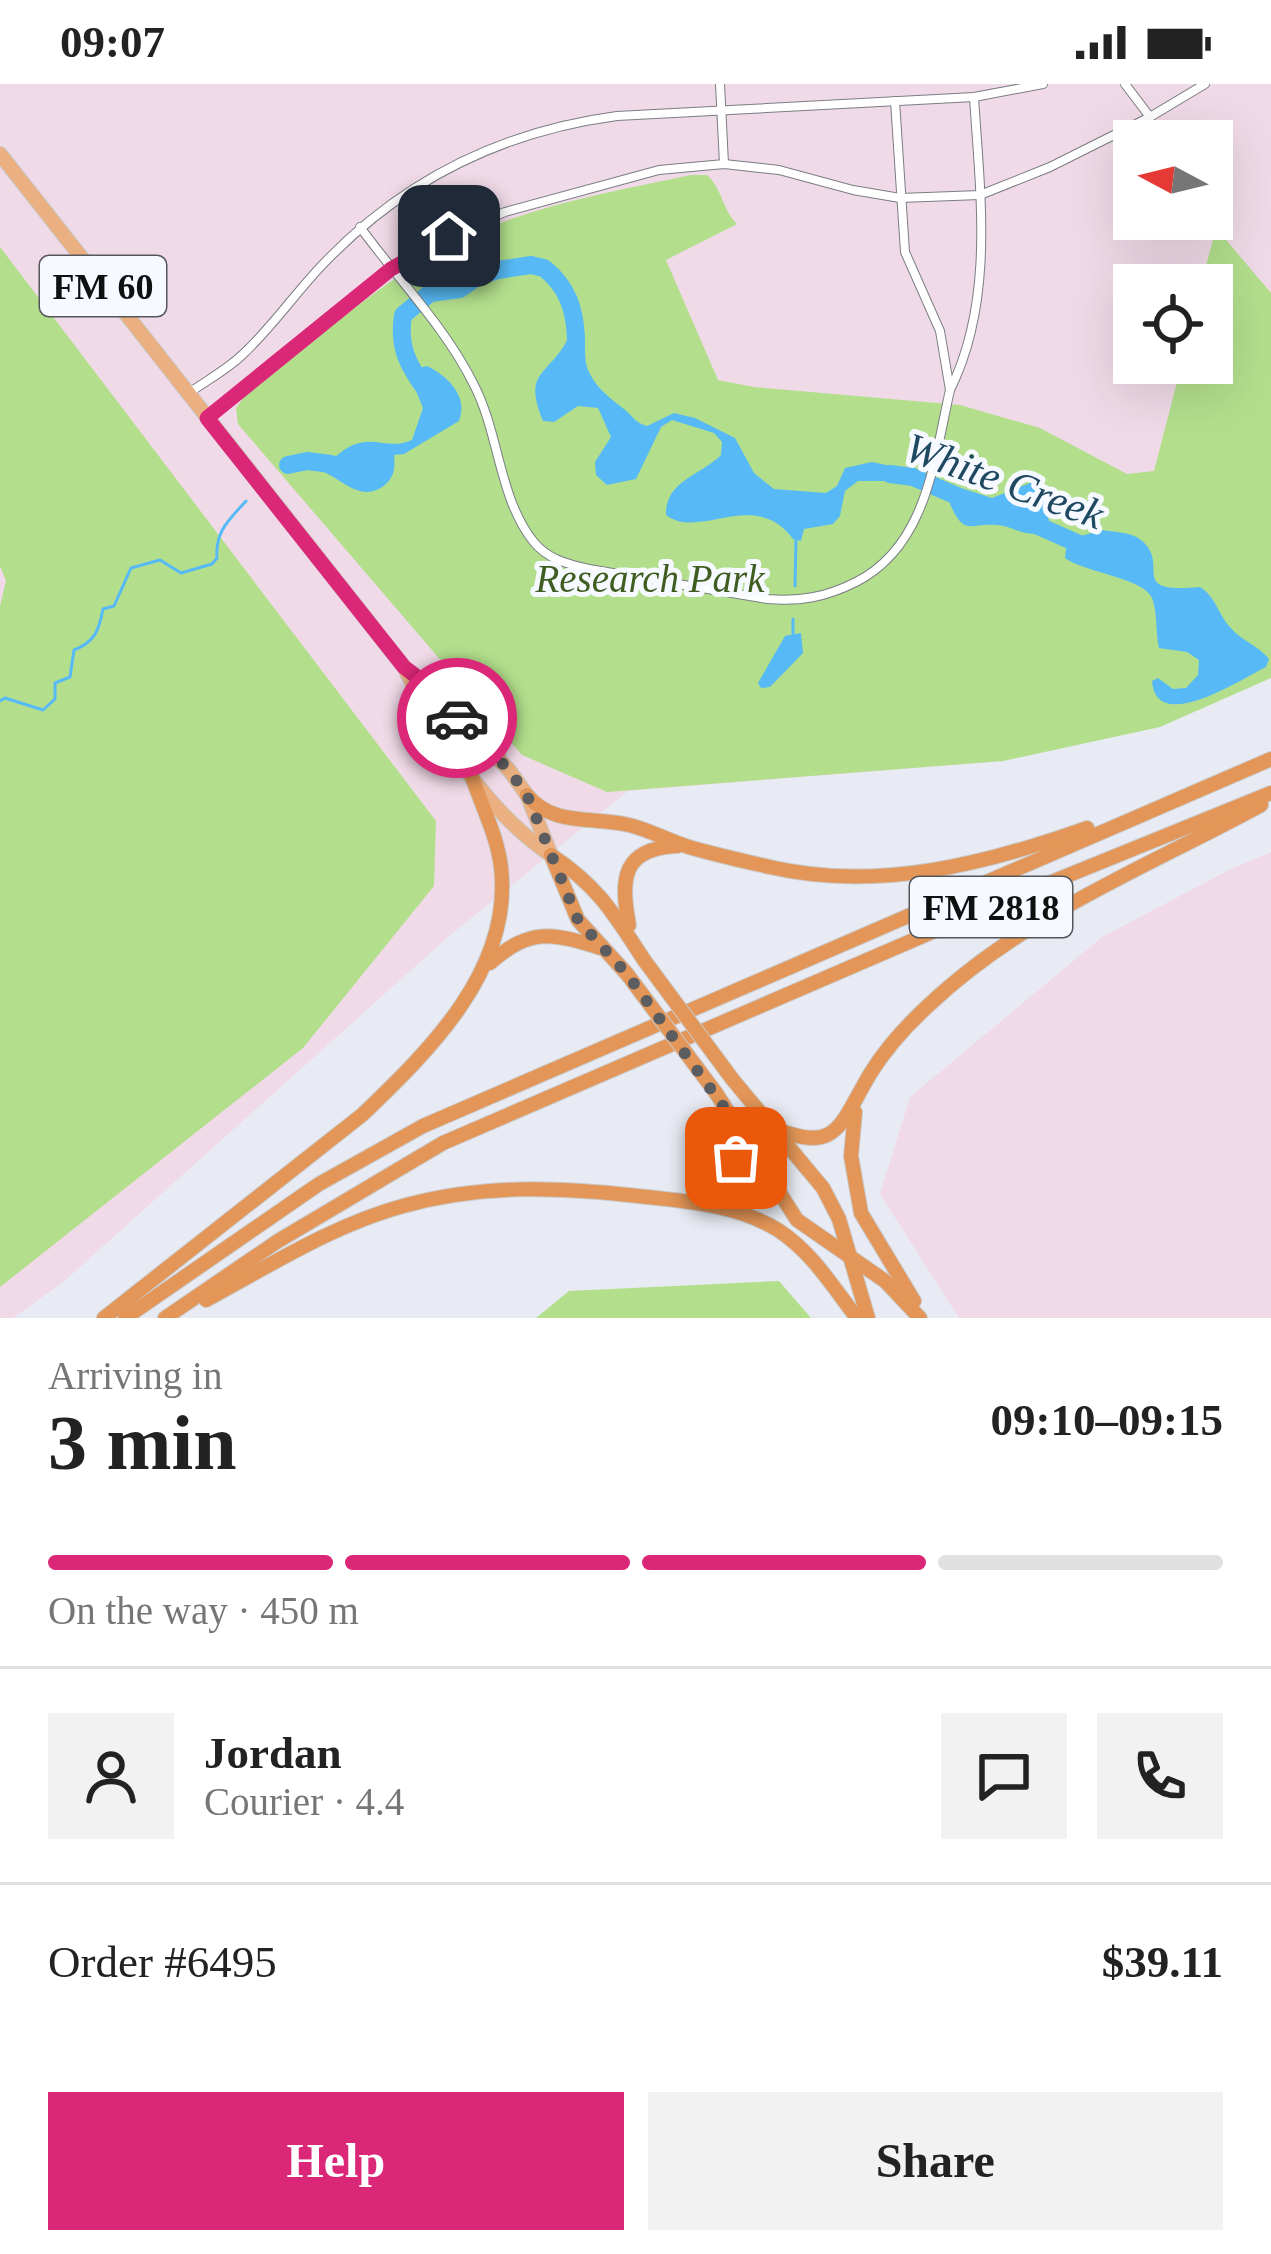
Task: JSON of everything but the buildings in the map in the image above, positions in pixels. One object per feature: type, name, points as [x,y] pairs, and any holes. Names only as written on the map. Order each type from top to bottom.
[{"type":"highway","name":"FM 2818","points":[[125,1318],[320,1184],[423,1126],[1271,759]]},
{"type":"highway","points":[[470,771],[501,865],[502,907],[486,966]]},
{"type":"highway","points":[[527,795],[549,815],[632,826],[683,846],[809,874],[934,870],[1037,846],[1206,786]]},
{"type":"highway","points":[[769,1126],[815,1140],[836,1131],[870,1074],[904,1030],[996,951],[1271,796]]},
{"type":"highway","name":"FM 2818","points":[[169,1318],[278,1241],[443,1143],[946,926],[1271,796]]},
{"type":"highway","points":[[632,942],[623,891],[631,864],[649,850],[683,846]]},
{"type":"highway","name":"FM 60","points":[[551,855],[595,887],[734,1080],[824,1188],[839,1219],[868,1318]]},
{"type":"highway","name":"FM 60","points":[[551,855],[571,908],[716,1094],[797,1220],[885,1281],[921,1318]]},
{"type":"highway","points":[[104,1318],[362,1115],[428,1046],[486,966],[521,940],[542,934],[563,936],[604,949]]},
{"type":"highway","points":[[855,1106],[851,1156],[856,1199],[921,1318]]},
{"type":"highway","points":[[676,1200],[706,1196],[729,1179],[736,1158],[734,1121]]},
{"type":"highway","points":[[169,1318],[340,1229],[434,1198],[548,1188],[676,1200],[747,1215],[777,1229],[808,1254],[857,1318]]},
{"type":"main road","name":"FM 60","points":[[0,154],[404,667],[422,702],[507,822],[551,855]]},
{"type":"main road","name":"FM 60","points":[[404,667],[434,690],[509,770],[527,795],[551,855]]},
{"type":"street","points":[[720,84],[724,164]]},
{"type":"street","points":[[188,394],[239,358],[360,227],[451,166],[494,145],[539,130],[617,116],[974,97],[1043,84]]},
{"type":"street","points":[[1125,84],[1150,117]]},
{"type":"street","points":[[207,418],[391,269],[505,212],[659,170],[724,164],[778,170],[900,197],[980,195],[1150,117],[1205,84]]},
{"type":"street","points":[[360,227],[453,349],[486,410],[523,524],[545,553],[565,564],[767,598],[818,598],[877,572],[904,546],[919,513],[981,274],[974,97]]},
{"type":"street","points":[[895,101],[905,252],[940,331],[950,390]]},
{"type":"shaded area","points":[[0,84],[1271,84],[1271,678],[1003,761],[628,791],[448,937],[62,1283],[13,1318],[0,1318]]},
{"type":"shaded area","points":[[1271,852],[1271,1318],[959,1318],[880,1194],[910,1097],[1102,937]]},
{"type":"green space","name":"Research Park","points":[[691,175],[707,175],[716,187],[737,224],[666,260],[718,380],[960,405],[1040,428],[1127,474],[1154,471],[1177,384],[1233,384],[1233,264],[1207,264],[1213,240],[1226,240],[1271,293],[1271,678],[1160,727],[1003,761],[607,792],[522,755],[238,424],[236,408],[357,306],[416,265],[478,232],[583,198]]},
{"type":"green space","points":[[0,247],[436,821],[434,886],[303,1048],[0,1287],[0,606],[6,581],[0,566]]},
{"type":"green space","points":[[779,1281],[811,1318],[536,1318],[569,1291]]},
{"type":"water","points":[[575,316],[583,328],[589,372],[636,421],[647,426],[674,413],[695,418],[735,438],[754,473],[774,489],[826,493],[837,486],[845,468],[872,462],[915,471],[912,481],[858,481],[845,491],[840,516],[833,524],[804,529],[801,541],[762,517],[695,522],[666,515],[671,494],[721,455],[722,442],[714,433],[672,420],[661,427],[636,479],[607,485],[596,475],[595,462],[611,437],[598,408],[578,406],[554,422],[543,421],[537,405],[539,376],[565,344]]},
{"type":"water","points":[[427,366],[455,388],[461,404],[459,421],[404,454],[394,455],[391,477],[376,490],[357,490],[310,468],[307,461],[333,459],[356,444],[412,440],[423,408],[410,376]]},
{"type":"water","points":[[1041,483],[1049,521],[1043,532],[964,525],[950,504],[954,491],[964,489],[992,498]]},
{"type":"water","points":[[1102,530],[1141,540],[1153,559],[1157,582],[1205,591],[1234,632],[1269,659],[1266,667],[1184,704],[1168,704],[1157,697],[1152,681],[1158,678],[1173,689],[1186,688],[1198,675],[1199,660],[1187,652],[1159,648],[1154,604],[1147,591],[1065,558],[1067,540]]},
{"type":"water","points":[[801,633],[803,653],[770,687],[761,688],[758,683],[785,636]]},
{"type":"waterway","name":"White Creek","points":[[427,391],[406,356],[402,326],[403,315],[430,293],[460,289],[498,270],[544,268],[569,300],[576,339]]},
{"type":"waterway","name":"White Creek","points":[[288,465],[331,464]]},
{"type":"waterway","name":"White Creek","points":[[890,474],[913,477],[971,502]]},
{"type":"waterway","name":"White Creek","points":[[0,701],[5,698],[43,710],[55,699],[55,683],[70,677],[74,650],[95,634],[103,609],[114,606],[131,568],[160,560],[181,573],[212,564],[224,526],[246,501]]},
{"type":"waterway","name":"White Creek","points":[[1025,520],[1088,548]]},
{"type":"waterway","points":[[795,586],[796,539]]},
{"type":"waterway","points":[[793,619],[793,634]]},
{"type":"way so far","points":[[457,718],[527,795],[578,920],[627,974],[734,1121],[736,1158]]},
{"type":"route","points":[[449,236],[391,269],[207,418],[404,667],[434,690],[457,718]]}]
